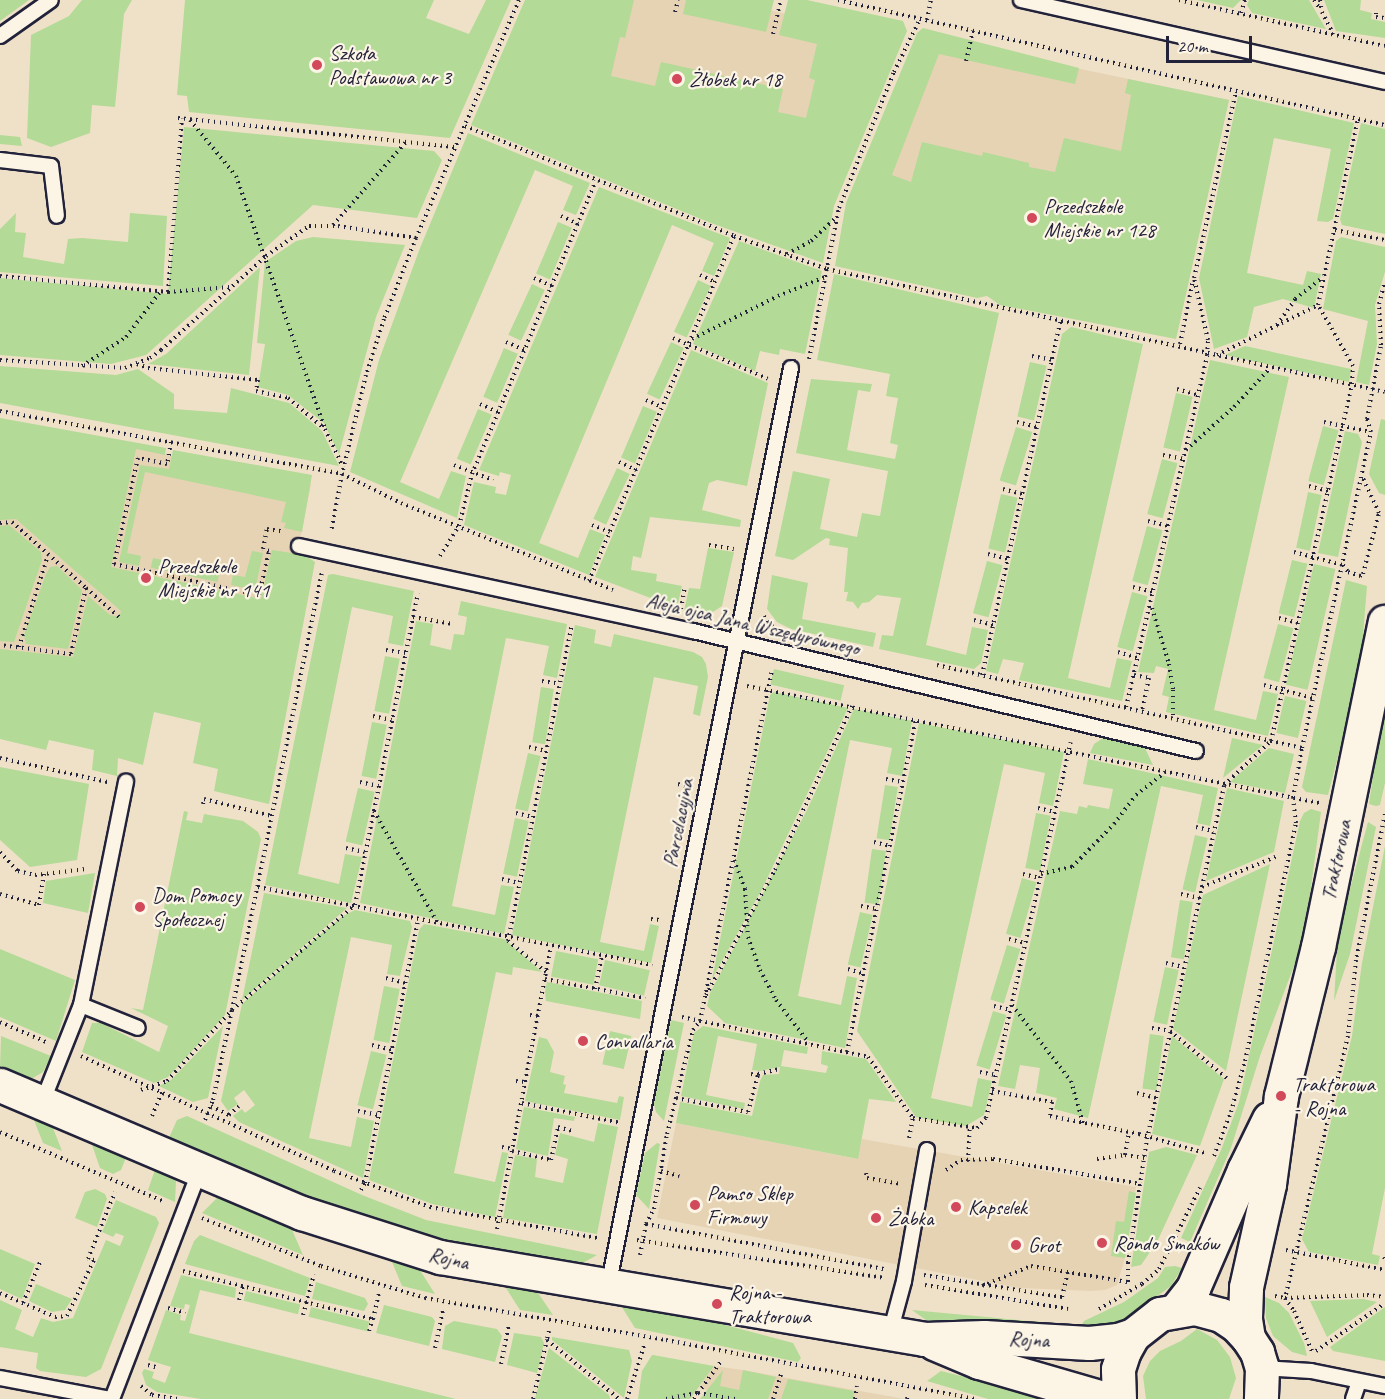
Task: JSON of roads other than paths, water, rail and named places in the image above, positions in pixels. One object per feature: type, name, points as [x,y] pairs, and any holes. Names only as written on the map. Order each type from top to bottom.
[{"type":"street","name":"Traktorowa","points":[[1248,1338],[1245,1318],[1246,1287],[1269,1184],[1281,1096],[1318,947],[1385,622]]},
{"type":"street","name":"Rojna","points":[[0,1085],[302,1213],[413,1250],[482,1266],[924,1339],[984,1337],[1089,1343],[1118,1340],[1134,1335]]},
{"type":"street","name":"Traktorowa","points":[[1176,1310],[1193,1288],[1244,1170],[1281,1096]]},
{"type":"street","points":[[1119,1399],[1117,1381],[1119,1362],[1134,1335],[1155,1317],[1176,1310],[1195,1308],[1221,1315],[1236,1325],[1248,1338],[1261,1384]]},
{"type":"street","name":"Rojna","points":[[924,1339],[979,1362],[1106,1399]]},
{"type":"lane","points":[[0,36],[51,0]]},
{"type":"lane","points":[[1021,0],[1385,82]]},
{"type":"lane","points":[[0,160],[51,166],[57,216]]},
{"type":"lane","name":"Parcelacyjna","points":[[609,1287],[616,1239],[791,368]]},
{"type":"lane","name":"Aleja ojca Jana Wszędyrównego","points":[[299,546],[327,550],[736,640],[1196,751]]},
{"type":"lane","points":[[42,1103],[81,1005],[125,784]]},
{"type":"lane","points":[[81,1005],[138,1028]]},
{"type":"lane","points":[[890,1333],[905,1276],[927,1150]]},
{"type":"lane","points":[[0,1378],[112,1399],[200,1170]]},
{"type":"lane","points":[[1261,1384],[1311,1371],[1385,1386]]},
{"type":"lane","points":[[1353,1399],[1359,1382]]},
{"type":"place","name":"Szkoła Podstawowa nr 3","points":[[317,65]]},
{"type":"place","name":"Żłobek nr 18","points":[[677,79]]},
{"type":"place","name":"Przedszkole Miejskie nr 128","points":[[1032,218]]},
{"type":"place","name":"Przedszkole Miejskie nr 141","points":[[146,578]]},
{"type":"place","name":"Dom Pomocy Społecznej","points":[[140,907]]},
{"type":"place","name":"Convallaria","points":[[583,1041]]},
{"type":"place","name":"Traktorowa - Rojna","points":[[1281,1096]]},
{"type":"place","name":"Pamso Sklep Firmowy","points":[[695,1205]]},
{"type":"place","name":"Kapselek","points":[[956,1207]]},
{"type":"place","name":"Żabka","points":[[876,1218]]},
{"type":"place","name":"Rondo Smaków","points":[[1102,1243]]},
{"type":"place","name":"Grot","points":[[1016,1245]]},
{"type":"place","name":"Rojna - Traktorowa","points":[[717,1304]]}]
